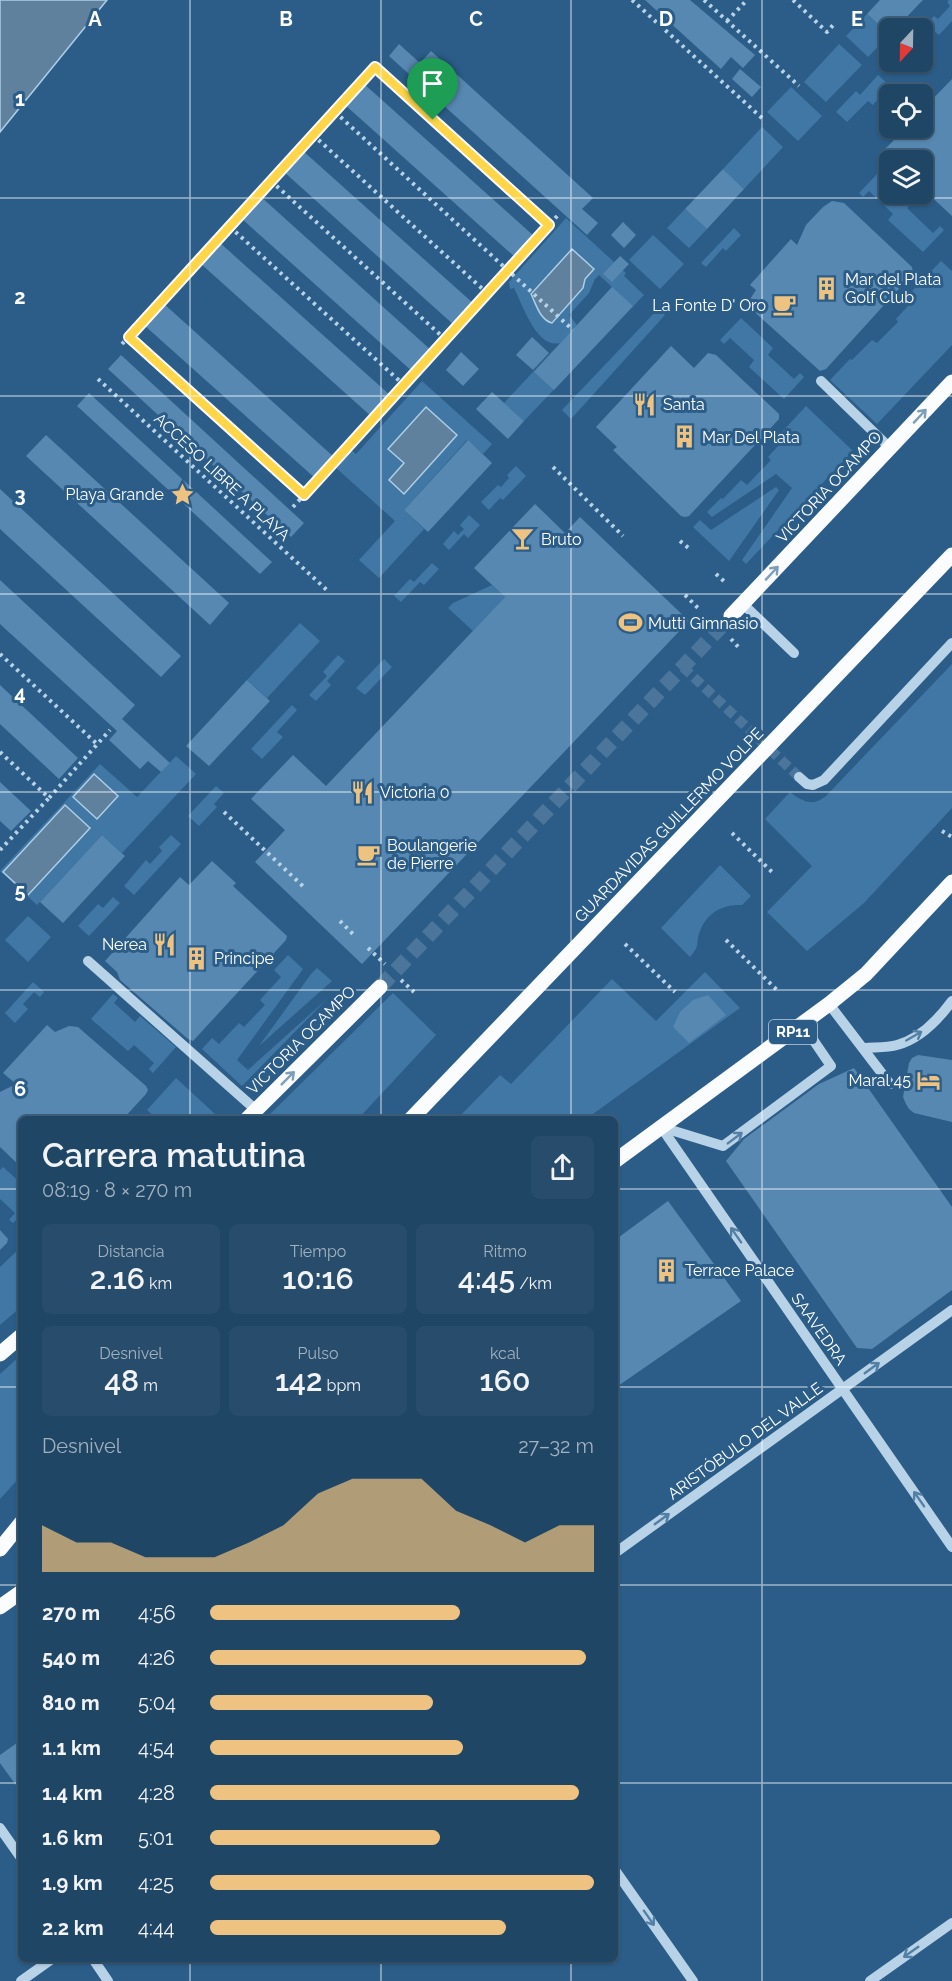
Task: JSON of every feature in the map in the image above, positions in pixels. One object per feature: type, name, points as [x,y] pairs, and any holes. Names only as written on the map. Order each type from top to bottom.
[{"type":"main road","name":"VICTORIA OCAMPO","points":[[731,616],[952,382]]},
{"type":"main road","name":"GUARDAVIDAS GUILLERMO VOLPE","points":[[414,1116],[952,555]]},
{"type":"main road","name":"RP11","points":[[618,1159],[830,1004],[866,974],[952,882]]},
{"type":"main road","name":"VICTORIA OCAMPO","points":[[251,1114],[380,987]]},
{"type":"main road","points":[[0,1354],[18,1339]]},
{"type":"main road","points":[[0,1549],[18,1527]]},
{"type":"main road","points":[[0,1608],[18,1594]]},
{"type":"street","points":[[821,381],[890,448]]},
{"type":"street","points":[[743,604],[794,653]]},
{"type":"street","points":[[799,777],[807,784],[813,785],[824,780],[952,644]]},
{"type":"street","points":[[88,961],[251,1114]]},
{"type":"street","points":[[864,1048],[897,1045],[916,1037],[940,1017],[952,1002]]},
{"type":"street","points":[[830,1004],[890,1084]]},
{"type":"street","points":[[661,1127],[723,1146],[831,1066],[803,1025]]},
{"type":"street","name":"SAAVEDRA","points":[[661,1127],[952,1547]]},
{"type":"street","name":"ARISTÓBULO DEL VALLE","points":[[618,1551],[952,1310]]},
{"type":"street","points":[[0,1828],[18,1853]]},
{"type":"street","points":[[618,1874],[693,1981]]},
{"type":"street","points":[[870,1981],[952,1923]]},
{"type":"street","points":[[21,1981],[48,1962]]},
{"type":"street","points":[[95,1962],[108,1981]]},
{"type":"path","points":[[632,0],[762,118]]},
{"type":"path","points":[[704,0],[799,86]]},
{"type":"path","points":[[727,21],[747,0]]},
{"type":"path","points":[[793,0],[827,32],[834,24]]},
{"type":"path","points":[[122,344],[375,67],[549,225]]},
{"type":"path","points":[[335,112],[573,330]]},
{"type":"path","points":[[313,135],[487,293]]},
{"type":"path","points":[[271,181],[445,339]]},
{"type":"path","points":[[293,507],[559,214]]},
{"type":"path","points":[[230,227],[404,385]]},
{"type":"path","points":[[129,337],[304,495]]},
{"type":"path","name":"ACCESO LIBRE A PLAYA","points":[[98,379],[329,592]]},
{"type":"path","points":[[553,467],[623,536]]},
{"type":"path","points":[[680,541],[691,550]]},
{"type":"path","points":[[716,574],[727,584]]},
{"type":"path","points":[[685,595],[700,609]]},
{"type":"path","points":[[731,639],[741,650]]},
{"type":"path","points":[[0,654],[97,744]]},
{"type":"path","points":[[1,849],[110,730]]},
{"type":"path","points":[[0,752],[49,798]]},
{"type":"path","points":[[224,812],[306,889]]},
{"type":"path","points":[[942,831],[952,837]]},
{"type":"path","points":[[732,833],[773,873]]},
{"type":"path","points":[[340,921],[355,936]]},
{"type":"path","points":[[726,940],[778,992]]},
{"type":"path","points":[[625,944],[675,992]]},
{"type":"path","points":[[368,948],[386,965]]},
{"type":"path","points":[[399,978],[414,992]]},
{"type":"shaded area","points":[[0,0],[107,0],[0,132]]},
{"type":"shaded area","points":[[952,0],[952,21],[939,35],[933,32],[932,18],[934,16],[938,19],[950,6],[947,2]]},
{"type":"shaded area","points":[[867,14],[879,25],[879,45],[868,57],[846,36]]},
{"type":"shaded area","points":[[839,44],[862,65],[826,102],[804,82]]},
{"type":"shaded area","points":[[878,75],[888,84],[879,84],[879,98],[873,105],[868,101],[847,122],[836,112],[856,91],[860,95]]},
{"type":"shaded area","points":[[791,87],[822,116],[798,141],[767,112]]},
{"type":"shaded area","points":[[762,127],[783,147],[744,189],[723,169]]},
{"type":"shaded area","points":[[879,172],[879,201],[869,191],[863,197],[859,193]]},
{"type":"shaded area","points":[[883,204],[910,204],[907,208],[933,233],[940,226],[944,230],[923,252],[888,220],[893,214]]},
{"type":"shaded area","points":[[685,209],[707,229],[689,248],[667,228]]},
{"type":"shaded area","points":[[566,218],[626,273],[624,276],[644,295],[524,421],[504,403],[560,343],[552,343],[538,333],[526,315],[514,288],[510,289],[509,282]],"holes":[[[599,275],[612,287],[577,325],[569,315],[589,293],[595,279]]]},
{"type":"shaded area","points":[[734,228],[741,235],[726,251],[723,248],[706,267],[701,263]]},
{"type":"shaded area","points":[[653,235],[684,264],[660,289],[629,260]]},
{"type":"shaded area","points":[[572,249],[594,269],[585,279],[583,288],[552,323],[541,315],[531,294]]},
{"type":"shaded area","points":[[941,261],[952,271],[952,345],[877,424],[830,380],[872,340],[877,343],[898,322],[896,319],[917,296],[912,291]]},
{"type":"shaded area","points":[[658,309],[665,315],[571,419],[562,410]]},
{"type":"shaded area","points":[[741,318],[773,348],[768,355],[794,379],[800,373],[804,377],[784,399],[749,367],[754,360],[730,338],[724,344],[720,340]]},
{"type":"shaded area","points":[[422,381],[492,444],[483,454],[467,440],[404,510],[424,529],[379,578],[359,560],[395,521],[334,466],[349,448],[356,454]]},
{"type":"shaded area","points":[[806,406],[853,451],[746,564],[742,560],[792,488],[776,474],[712,517],[707,512],[741,480],[747,485],[771,460],[768,457],[787,436],[782,432]]},
{"type":"shaded area","points":[[426,407],[457,435],[404,494],[389,480],[404,463],[388,449]]},
{"type":"shaded area","points":[[516,466],[526,476],[503,500],[500,498],[489,510],[481,502],[498,485],[501,487],[509,478],[507,475]]},
{"type":"shaded area","points":[[776,487],[779,490],[729,561],[693,527],[700,520],[711,530]]},
{"type":"shaded area","points":[[469,515],[480,525],[468,538],[464,534],[449,550],[443,544],[454,531],[458,535],[464,529],[460,525]]},
{"type":"shaded area","points":[[432,563],[439,569],[424,585],[420,582],[401,602],[394,596],[410,579],[414,582]]},
{"type":"shaded area","points":[[492,585],[505,597],[473,631],[448,608],[453,603]]},
{"type":"shaded area","points":[[300,623],[320,641],[267,698],[247,680]]},
{"type":"shaded area","points":[[338,655],[345,661],[327,681],[331,685],[316,701],[309,695],[327,676],[323,672]]},
{"type":"shaded area","points":[[384,659],[392,667],[365,695],[356,688]]},
{"type":"shaded area","points":[[952,664],[952,808],[864,903],[807,951],[767,912],[812,866],[765,819],[790,792],[808,802],[817,801],[826,796]]},
{"type":"shaded area","points":[[292,705],[297,710],[277,732],[283,737],[262,759],[251,749]]},
{"type":"shaded area","points":[[176,756],[196,774],[122,853],[102,835],[37,905],[0,871],[100,764],[137,797]]},
{"type":"shaded area","points":[[94,774],[118,796],[97,819],[73,797]]},
{"type":"shaded area","points":[[216,786],[224,793],[214,804],[217,807],[199,826],[188,816]]},
{"type":"shaded area","points":[[65,805],[90,828],[28,895],[3,872]]},
{"type":"shaded area","points":[[171,835],[181,844],[134,895],[124,886],[146,860],[150,864],[162,851],[159,847]]},
{"type":"shaded area","points":[[720,865],[751,896],[742,905],[723,908],[707,919],[700,931],[696,950],[690,957],[661,928]]},
{"type":"shaded area","points":[[113,897],[120,903],[89,936],[78,926],[98,904],[103,908]]},
{"type":"shaded area","points":[[28,916],[51,937],[28,962],[5,940]]},
{"type":"shaded area","points":[[288,955],[303,969],[237,1060],[248,1070],[328,998],[242,1086],[202,1049],[212,1038],[219,1044],[239,1023],[244,1027],[265,1005],[260,1000],[281,977],[274,970]]},
{"type":"shaded area","points":[[317,968],[332,981],[259,1046],[311,974]]},
{"type":"shaded area","points":[[705,972],[740,1008],[590,1116],[460,1116],[500,1075],[511,1084],[612,979],[656,1021]]},
{"type":"shaded area","points":[[33,982],[44,992],[40,997],[34,992],[23,1004],[28,1009],[15,1023],[5,1013]]},
{"type":"shaded area","points":[[393,993],[436,1035],[361,1116],[268,1116]]},
{"type":"shaded area","points":[[113,994],[118,998],[114,1003],[135,1022],[140,1016],[176,1047],[153,1073],[149,1069],[154,1063],[134,1045],[128,1051],[91,1019]]},
{"type":"shaded area","points":[[176,1078],[215,1114],[213,1116],[154,1116],[147,1110]]},
{"type":"shaded area","points":[[3,1167],[18,1180],[18,1218],[13,1223],[9,1220],[15,1213],[0,1199],[0,1170]]},
{"type":"shaded area","points":[[18,1250],[18,1310],[0,1325],[0,1267]]},
{"type":"shaded area","points":[[18,1358],[18,1479],[0,1499],[0,1374]]},
{"type":"building","points":[[645,0],[690,0],[755,55],[743,68],[731,57],[721,69]]},
{"type":"building","points":[[880,0],[923,0],[906,18],[879,18],[879,25],[867,14]]},
{"type":"building","points":[[399,44],[420,63],[431,51],[593,198],[582,209],[598,223],[587,235],[389,56]]},
{"type":"building","points":[[740,69],[761,87],[752,97],[732,79]]},
{"type":"building","points":[[952,79],[952,216],[933,198],[933,150],[884,150],[896,138],[933,138],[933,99]]},
{"type":"building","points":[[363,83],[535,237],[516,258],[344,104]]},
{"type":"building","points":[[302,150],[474,304],[455,326],[283,171]]},
{"type":"building","points":[[723,169],[744,189],[707,229],[685,209]]},
{"type":"building","points":[[260,196],[432,351],[413,372],[241,218]]},
{"type":"building","name":"Mar del Plata Golf Club","points":[[832,201],[844,203],[912,267],[913,273],[826,369],[820,371],[750,308],[748,302],[756,290],[750,285],[791,239],[797,245],[806,225]]},
{"type":"building","points":[[623,222],[636,235],[624,248],[611,235]]},
{"type":"building","points":[[219,242],[391,396],[372,417],[200,263]]},
{"type":"building","points":[[620,256],[629,264],[612,282],[603,274]]},
{"type":"building","points":[[612,287],[633,306],[554,390],[534,372]]},
{"type":"building","points":[[163,303],[335,458],[316,479],[144,325]]},
{"type":"building","points":[[532,337],[549,353],[533,370],[516,355]]},
{"type":"building","name":"Mar Del Plata","points":[[671,346],[694,368],[708,353],[716,355],[779,414],[779,419],[689,516],[685,517],[681,516],[613,450],[617,447],[596,427]]},
{"type":"building","points":[[461,352],[479,369],[463,386],[446,370]]},
{"type":"building","points":[[121,355],[304,523],[291,537],[108,369]]},
{"type":"building","points":[[492,392],[524,421],[508,439],[476,409]]},
{"type":"building","points":[[89,393],[272,562],[260,574],[77,406]]},
{"type":"building","points":[[46,435],[229,603],[210,625],[26,456]]},
{"type":"building","points":[[468,440],[492,463],[428,532],[404,510]]},
{"type":"building","points":[[0,489],[181,656],[161,677],[0,529]]},
{"type":"building","points":[[535,504],[565,533],[580,517],[689,621],[362,964],[255,862],[285,830],[251,799],[293,755],[326,786],[505,597],[474,568]]},
{"type":"building","points":[[0,580],[135,705],[122,719],[170,763],[161,772],[148,761],[140,769],[109,740],[117,731],[0,624]]},
{"type":"building","points":[[247,680],[270,701],[209,766],[186,746]]},
{"type":"building","points":[[0,685],[78,758],[59,779],[0,724]]},
{"type":"building","points":[[0,782],[31,811],[11,831],[0,821]]},
{"type":"building","points":[[102,835],[125,856],[63,923],[40,902]]},
{"type":"building","name":"Principe","points":[[212,861],[236,883],[233,886],[287,936],[286,940],[193,1041],[120,980],[117,972],[105,961],[180,877],[189,885]]},
{"type":"building","points":[[708,995],[726,1015],[689,1043],[673,1027],[680,1012],[693,1000]]},
{"type":"building","points":[[47,1025],[55,1032],[69,1026],[78,1027],[148,1090],[126,1116],[18,1116],[18,1164],[0,1147],[0,1092],[16,1084],[3,1073]]},
{"type":"building","name":"Maral 45","points":[[918,1055],[952,1060],[952,1122],[914,1113],[906,1104],[903,1097],[909,1063]]},
{"type":"building","points":[[854,1068],[952,1207],[952,1290],[872,1349],[857,1348],[726,1161],[744,1139],[819,1084]]},
{"type":"building","name":"Terrace Palace","points":[[668,1201],[741,1301],[618,1386],[618,1238]]},
{"type":"building","points":[[0,1230],[8,1239],[0,1250]]},
{"type":"building","points":[[18,1742],[18,1788],[0,1763],[0,1755]]},
{"type":"tunnel","points":[[380,987],[731,616]]},
{"type":"tunnel","points":[[683,667],[799,777]]},
{"type":"place","name":"Mar del Plata Golf Club","points":[[827,288]]},
{"type":"place","name":"La Fonte D' Oro","points":[[784,305]]},
{"type":"place","name":"Santa","points":[[645,404]]},
{"type":"place","name":"Mar Del Plata","points":[[684,437]]},
{"type":"place","name":"Playa Grande","points":[[182,494]]},
{"type":"place","name":"Bruto","points":[[523,539]]},
{"type":"place","name":"Mutti Gimnasio","points":[[630,623]]},
{"type":"place","name":"Victoria 0","points":[[362,792]]},
{"type":"place","name":"Boulangerie de Pierre","points":[[369,854]]},
{"type":"place","name":"Nerea","points":[[165,944]]},
{"type":"place","name":"Principe","points":[[196,958]]},
{"type":"place","name":"Maral 45","points":[[929,1080]]},
{"type":"place","name":"Terrace Palace","points":[[667,1270]]},
{"type":"route","points":[[375,67],[433,120],[549,225],[304,495],[129,337],[375,67]]}]
